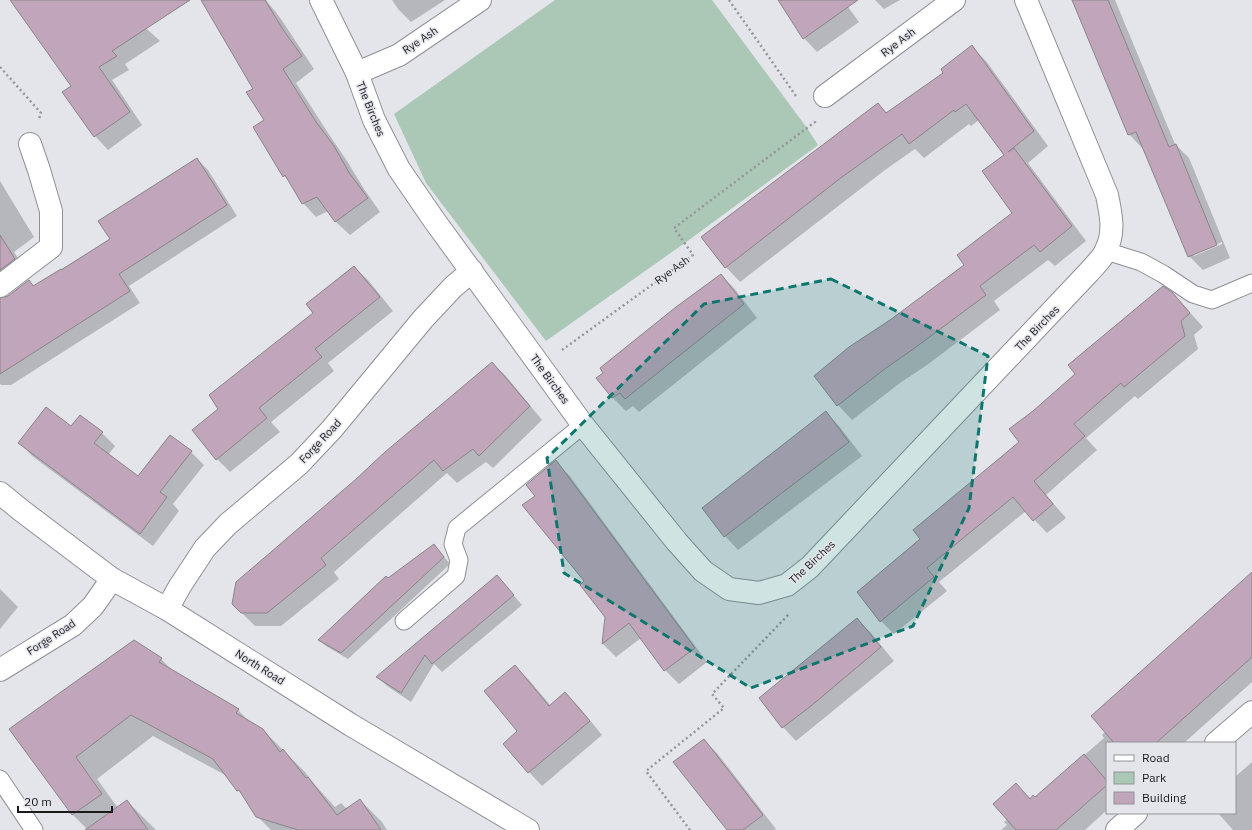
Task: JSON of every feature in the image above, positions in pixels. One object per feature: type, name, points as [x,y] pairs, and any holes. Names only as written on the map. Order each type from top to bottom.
[{"type":"street","name":"The Birches","points":[[321,0],[357,73],[374,120],[399,169],[434,220],[583,425],[702,571],[728,589],[759,593],[787,585],[810,567],[1084,278],[1106,251],[1112,233],[1112,216],[1107,195],[1026,0]]},
{"type":"street","name":"Rye Ash","points":[[357,73],[399,55],[480,0]]},
{"type":"street","name":"Rye Ash","points":[[825,96],[954,0]]},
{"type":"street","points":[[0,286],[51,247],[51,211],[30,144]]},
{"type":"street","name":"Forge Road","points":[[167,609],[205,548],[228,524],[299,464],[332,429],[423,319],[472,271]]},
{"type":"street","name":"North Road","points":[[0,493],[112,579],[167,609],[351,725],[528,830]]},
{"type":"street","name":"Forge Road","points":[[0,670],[73,625],[93,606],[112,579]]},
{"type":"street","points":[[1217,742],[1252,712]]},
{"type":"street","points":[[1117,830],[1135,814]]},
{"type":"lane","points":[[1106,251],[1141,262],[1193,294],[1212,300],[1252,283]]},
{"type":"lane","points":[[404,621],[456,576],[459,560],[453,544],[457,528],[583,425]]},
{"type":"lane","points":[[0,779],[34,830]]},
{"type":"path","points":[[729,0],[797,97]]},
{"type":"path","points":[[0,67],[41,114],[30,144]]},
{"type":"path","points":[[810,116],[815,122],[825,96]]},
{"type":"path","name":"Rye Ash","points":[[540,366],[693,255],[674,228],[815,122]]},
{"type":"path","points":[[690,830],[646,771],[724,708],[712,694],[793,610],[787,585]]},
{"type":"highlighted area","points":[[831,279],[988,356],[969,508],[913,626],[751,688],[564,573],[547,458],[704,304]]},
{"type":"green space","points":[[555,0],[712,0],[818,145],[689,240],[546,341],[426,183],[394,114]]},
{"type":"building","points":[[10,0],[190,0],[112,51],[117,56],[99,67],[130,112],[94,137],[62,92],[71,86]]},
{"type":"building","points":[[201,0],[265,0],[284,31],[302,56],[283,69],[316,122],[334,146],[350,174],[368,198],[335,222],[317,197],[302,204],[285,175],[283,177],[253,127],[264,120],[246,92],[253,89]]},
{"type":"building","points":[[778,0],[858,0],[803,39]]},
{"type":"building","points":[[1072,0],[1108,0],[1169,147],[1176,144],[1217,245],[1188,257],[1136,132],[1128,135]]},
{"type":"building","points":[[972,45],[1034,131],[1008,152],[1014,148],[1072,226],[1040,252],[1034,245],[980,286],[986,295],[886,368],[837,406],[814,376],[849,347],[890,320],[964,265],[957,255],[1012,213],[982,171],[1004,155],[966,104],[955,112],[954,110],[909,144],[902,134],[842,177],[725,268],[701,237],[878,103],[886,113],[943,73],[941,69]]},
{"type":"building","points":[[197,158],[227,205],[119,274],[130,291],[0,374],[0,298],[8,296],[29,280],[33,286],[110,239],[98,221]]},
{"type":"building","points":[[0,235],[15,259],[0,270]]},
{"type":"building","points":[[354,266],[380,297],[315,349],[322,357],[259,408],[267,418],[216,460],[192,430],[218,409],[209,395],[313,313],[306,304]]},
{"type":"building","points":[[721,274],[744,304],[625,399],[620,393],[612,398],[596,378],[603,373],[600,368],[676,307]]},
{"type":"building","points":[[1163,286],[1172,292],[1190,313],[1181,321],[1185,336],[1124,387],[1121,383],[1074,424],[1085,436],[1034,481],[1053,504],[1033,521],[1013,497],[927,568],[934,577],[880,622],[857,592],[920,539],[913,530],[1019,442],[1009,429],[1033,411],[1075,374],[1068,365]]},
{"type":"building","points":[[492,362],[530,406],[479,456],[473,449],[443,471],[434,460],[321,558],[326,565],[267,613],[241,613],[232,604],[236,582],[355,480],[385,452]]},
{"type":"building","points":[[46,407],[71,426],[80,415],[103,432],[94,443],[138,476],[170,435],[192,451],[160,492],[167,497],[140,534],[18,443]]},
{"type":"building","points":[[826,411],[849,442],[724,537],[702,508]]},
{"type":"building","points":[[556,460],[695,648],[664,671],[629,623],[602,644],[605,617],[580,585],[584,581],[522,505],[535,496],[526,485]]},
{"type":"building","points":[[434,544],[444,557],[341,653],[318,640],[386,576],[388,578]]},
{"type":"building","points":[[1252,572],[1252,657],[1157,742],[1113,742],[1091,716]]},
{"type":"building","points":[[497,575],[514,595],[432,664],[425,655],[401,693],[376,677]]},
{"type":"building","points":[[857,618],[881,647],[811,706],[782,728],[759,698]]},
{"type":"building","points":[[134,640],[162,658],[159,662],[239,709],[236,713],[263,729],[280,752],[283,749],[306,778],[308,777],[337,815],[360,799],[381,830],[298,830],[256,817],[239,790],[237,791],[213,759],[131,715],[76,757],[102,794],[72,815],[9,729]]},
{"type":"building","points":[[515,665],[549,706],[565,692],[590,721],[528,773],[503,744],[517,731],[484,691]]},
{"type":"building","points":[[704,739],[763,815],[743,830],[727,830],[673,762]]},
{"type":"building","points":[[1084,754],[1106,780],[1106,786],[1056,830],[1016,830],[993,804],[1016,783],[1030,799],[1033,795],[1035,797]]},
{"type":"building","points":[[127,800],[148,830],[85,830]]}]
